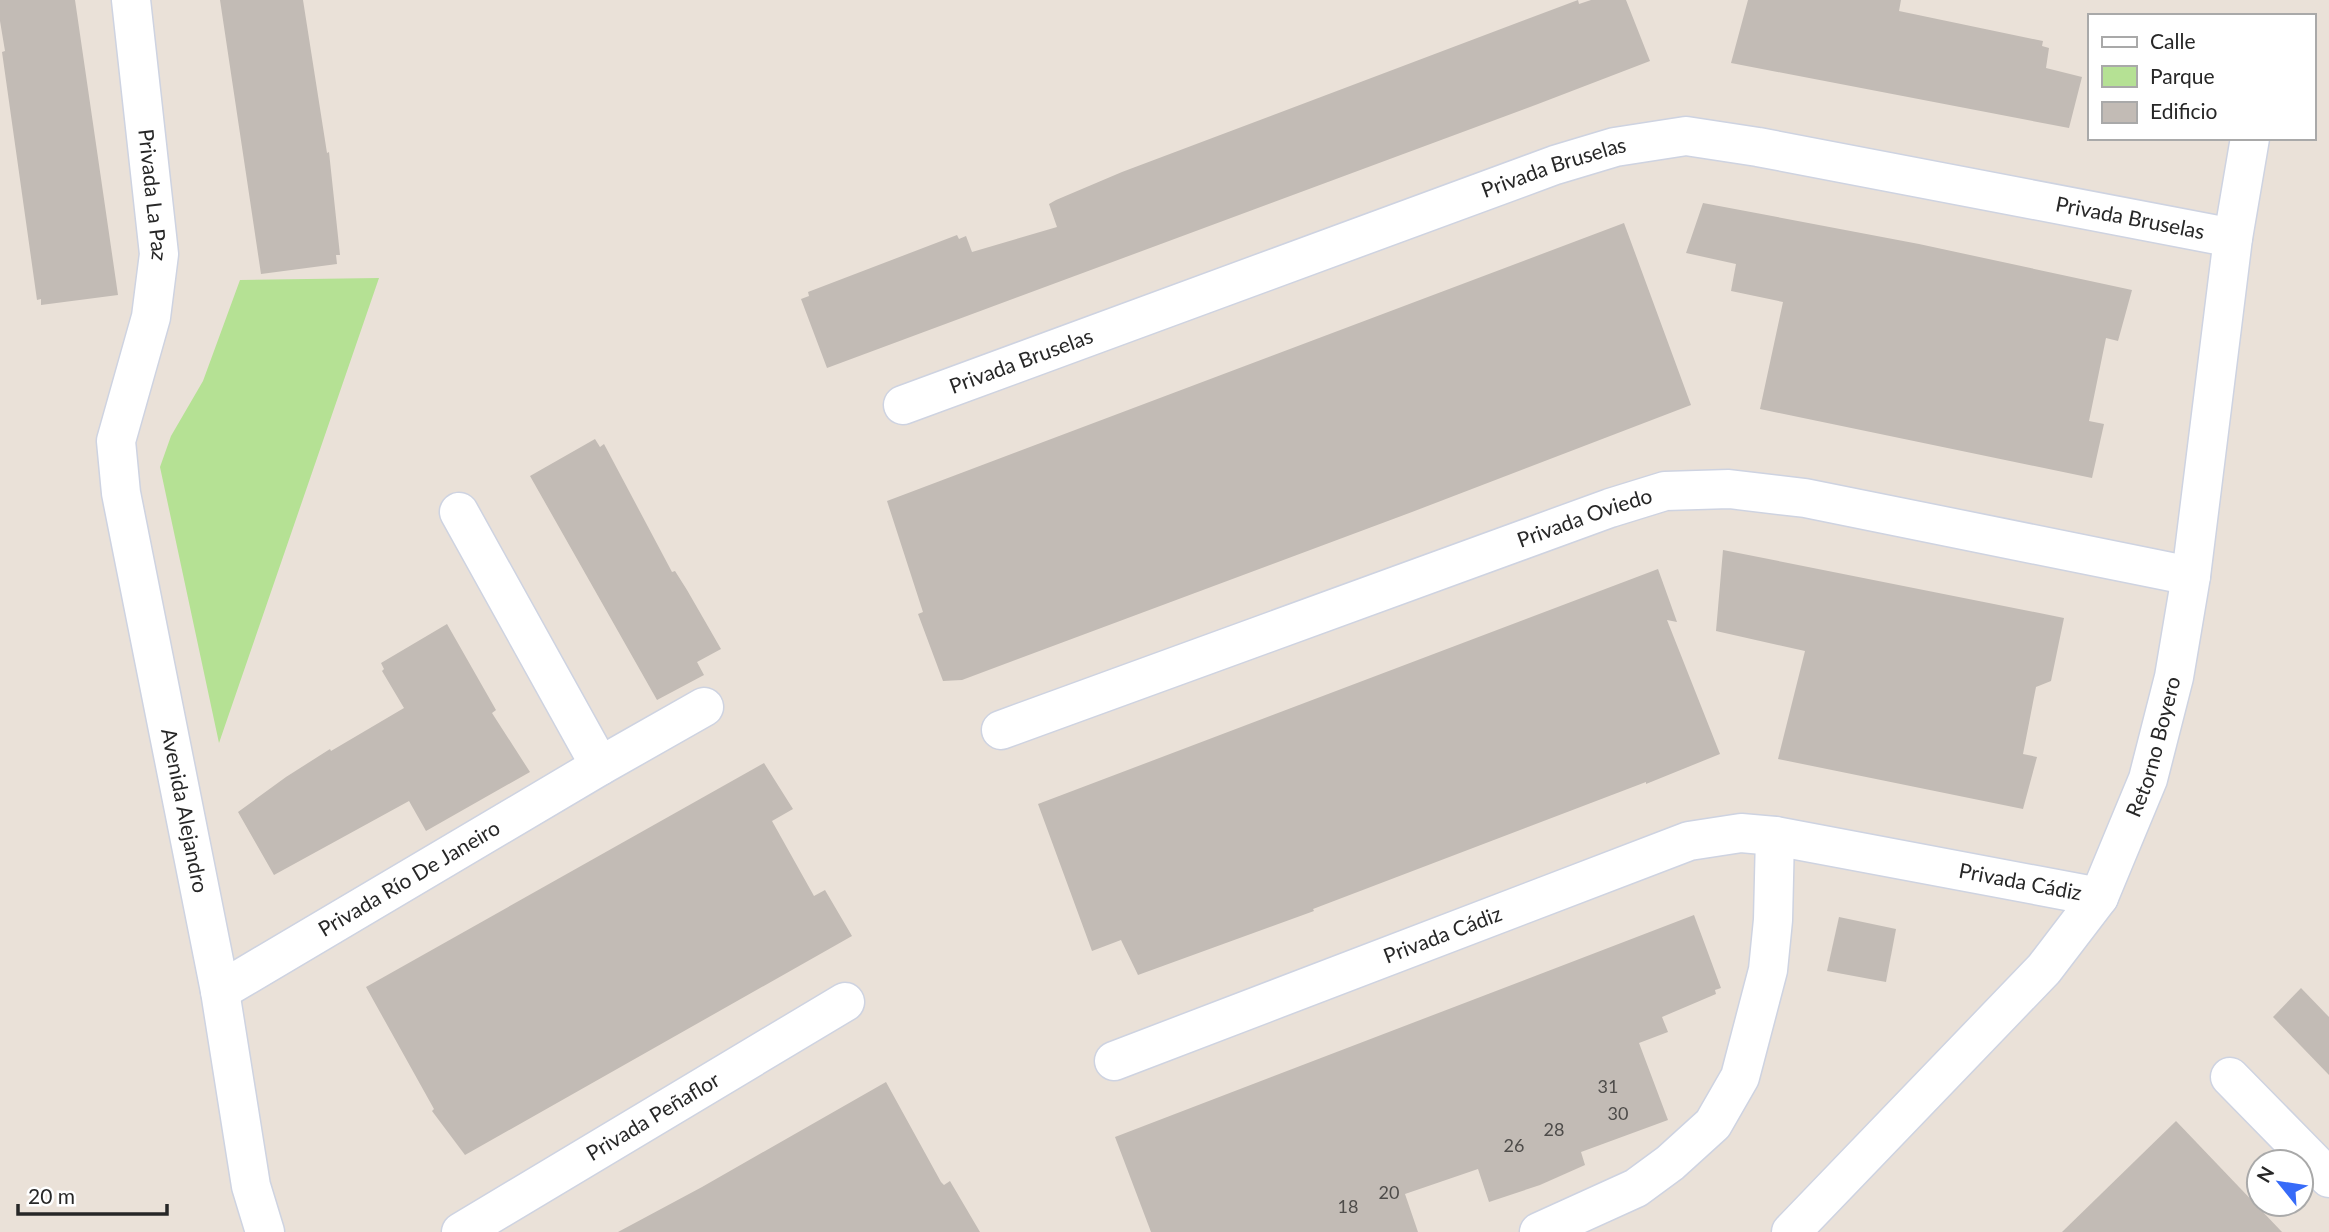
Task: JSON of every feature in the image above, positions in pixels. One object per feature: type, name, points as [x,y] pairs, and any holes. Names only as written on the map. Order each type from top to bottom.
[{"type":"street","name":"Privada La Paz","points":[[131,0],[159,254],[151,317],[131,388]]},
{"type":"street","name":"Privada Bruselas","points":[[903,405],[1555,165],[1615,147],[1686,136],[1758,147],[2233,238]]},
{"type":"street","name":"Retorno Boyero","points":[[1791,1232],[2044,969],[2099,897],[2148,779],[2174,677],[2191,576],[2233,238],[2250,140]]},
{"type":"street","name":"Avenida Alejandro","points":[[131,388],[116,441],[121,493],[220,991],[251,1186],[265,1232]]},
{"type":"street","name":"Privada Oviedo","points":[[1002,730],[1610,508],[1665,491],[1729,489],[1805,498],[2191,576]]},
{"type":"street","points":[[459,512],[600,766]]},
{"type":"street","name":"Privada Río De Janeiro","points":[[220,991],[704,707]]},
{"type":"street","name":"Privada Cádiz","points":[[1114,1062],[1689,841],[1741,833],[1775,836],[2099,897]]},
{"type":"street","points":[[1539,1232],[1636,1188],[1671,1163],[1713,1124],[1740,1077],[1768,970],[1773,920],[1775,836]]},
{"type":"street","name":"Privada Peñaflor","points":[[461,1232],[845,1002]]},
{"type":"street","points":[[2230,1077],[2329,1178]]},
{"type":"green space","points":[[379,278],[219,743],[160,467],[171,436],[203,381],[240,280]]},
{"type":"building","points":[[0,0],[75,0],[118,295],[41,305],[41,299],[37,300],[2,52],[5,51]]},
{"type":"building","points":[[220,0],[303,0],[327,153],[329,152],[340,255],[336,255],[337,264],[261,274]]},
{"type":"building","points":[[1578,0],[1579,4],[1591,0],[1626,0],[1650,61],[827,368],[801,299],[809,296],[808,292],[957,235],[959,239],[966,236],[972,252],[1057,227],[1049,204],[1056,200],[1122,172]]},
{"type":"building","points":[[1748,0],[1901,0],[1899,11],[2043,41],[2042,46],[2049,48],[2046,68],[2082,77],[2069,128],[1731,63]]},
{"type":"building","points":[[1703,203],[1919,244],[2132,290],[2118,341],[2106,338],[2089,421],[2104,424],[2092,478],[1760,409],[1783,302],[1731,291],[1736,264],[1686,253]]},
{"type":"building","points":[[1624,223],[1691,405],[962,680],[943,681],[918,614],[923,612],[887,501]]},
{"type":"building","points":[[595,439],[600,447],[604,444],[672,572],[675,571],[721,649],[697,662],[704,675],[657,700],[530,476]]},
{"type":"building","points":[[1723,550],[2064,618],[2051,681],[2036,687],[2023,754],[2037,757],[2023,809],[1778,759],[1805,651],[1716,631]]},
{"type":"building","points":[[1658,569],[1677,622],[1667,620],[1720,754],[1313,909],[1314,911],[1138,975],[1121,940],[1092,951],[1038,804]]},
{"type":"building","points":[[447,624],[496,710],[492,713],[530,772],[426,831],[409,801],[274,875],[238,812],[330,749],[331,751],[404,708],[382,671],[384,669],[381,663]]},
{"type":"building","points":[[764,763],[793,809],[772,821],[814,896],[825,890],[852,936],[465,1155],[432,1111],[434,1109],[366,987]]},
{"type":"building","points":[[1694,915],[1721,988],[1715,990],[1716,994],[1662,1017],[1668,1032],[1639,1043],[1668,1120],[1581,1152],[1585,1165],[1540,1185],[1489,1202],[1478,1169],[1405,1194],[1418,1232],[1151,1232],[1115,1137]]},
{"type":"building","points":[[1839,917],[1896,929],[1886,982],[1827,971]]},
{"type":"building","points":[[2301,988],[2329,1017],[2329,1075],[2273,1017]]},
{"type":"building","points":[[886,1082],[941,1182],[944,1185],[950,1181],[980,1232],[618,1232],[702,1187]]},
{"type":"building","points":[[2176,1121],[2245,1193],[2245,1218],[2269,1218],[2282,1232],[2062,1232]]}]
